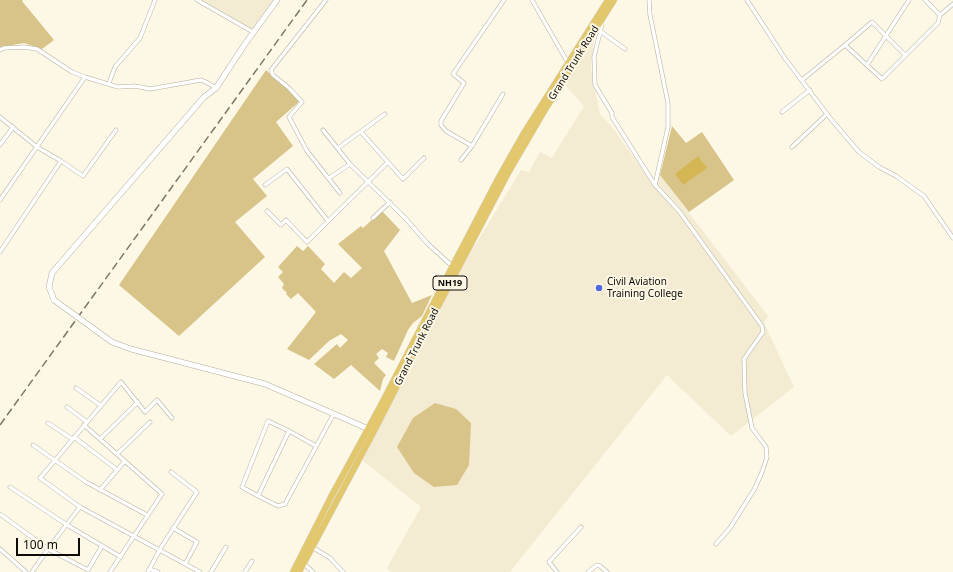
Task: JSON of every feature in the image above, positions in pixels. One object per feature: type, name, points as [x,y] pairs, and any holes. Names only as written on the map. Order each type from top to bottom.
[{"type":"highway","name":"Grand Trunk Road","points":[[299,572],[452,266],[524,133],[608,0]]},
{"type":"highway","name":"Grand Trunk Road","points":[[293,572],[331,497],[371,430],[420,341],[508,173],[543,113],[614,0]]},
{"type":"main road","points":[[278,0],[253,32],[216,88],[204,97],[52,273],[49,287],[54,300],[112,342],[131,349],[265,384],[371,430]]},
{"type":"street","points":[[109,84],[115,67],[140,38],[155,0]]},
{"type":"street","points":[[197,0],[253,32]]},
{"type":"street","points":[[326,0],[271,70],[273,75],[289,88],[302,102],[289,117],[307,151],[340,192]]},
{"type":"street","points":[[472,146],[446,131],[441,125],[441,121],[464,83],[453,74],[504,0]]},
{"type":"street","points":[[532,0],[568,63]]},
{"type":"street","points":[[649,0],[650,15],[668,103],[668,127],[655,184]]},
{"type":"street","points":[[747,0],[784,57],[827,114],[859,152],[879,167],[901,179],[924,196],[953,238]]},
{"type":"street","points":[[867,65],[909,0]]},
{"type":"street","points":[[924,0],[940,15]]},
{"type":"street","points":[[845,45],[882,79],[938,23],[940,15],[953,4]]},
{"type":"street","points":[[604,15],[594,57],[596,84],[612,113],[612,117],[655,184],[679,211],[762,326],[763,332],[744,359],[745,393],[752,428],[766,447],[767,456],[755,488],[730,528],[716,544]]},
{"type":"street","points":[[802,80],[872,22],[905,55]]},
{"type":"street","points":[[600,31],[625,49]]},
{"type":"street","points":[[0,50],[24,47],[37,49],[62,66],[85,77],[118,87],[135,86],[150,89],[201,80],[216,88]]},
{"type":"street","points":[[0,200],[85,77]]},
{"type":"street","points":[[782,112],[810,90]]},
{"type":"street","points":[[461,160],[472,146],[503,94]]},
{"type":"street","points":[[338,148],[385,114]]},
{"type":"street","points":[[792,147],[827,114]]},
{"type":"street","points":[[0,118],[37,147],[83,176],[116,130]]},
{"type":"street","points":[[0,145],[13,127]]},
{"type":"street","points":[[323,130],[350,164],[390,202],[426,243],[452,266]]},
{"type":"street","points":[[361,132],[403,179],[424,158]]},
{"type":"street","points":[[0,252],[61,161]]},
{"type":"street","points":[[267,211],[282,225],[286,220],[307,242],[388,162]]},
{"type":"street","points":[[329,178],[350,164]]},
{"type":"street","points":[[265,185],[287,170],[328,221]]},
{"type":"street","points":[[373,218],[390,202]]},
{"type":"street","points":[[172,418],[157,400],[145,412],[121,382],[100,405],[40,478],[80,507],[200,572]]},
{"type":"street","points":[[76,388],[100,405]]},
{"type":"street","points":[[100,439],[138,402]]},
{"type":"street","points":[[67,407],[124,462],[162,494],[110,572]]},
{"type":"street","points":[[316,446],[268,421],[242,487],[278,506],[285,504],[334,414]]},
{"type":"street","points":[[117,454],[150,422]]},
{"type":"street","points":[[48,423],[73,438],[116,469]]},
{"type":"street","points":[[258,496],[289,431]]},
{"type":"street","points":[[34,445],[86,482],[147,515]]},
{"type":"street","points":[[100,490],[116,469],[124,462]]},
{"type":"street","points":[[158,572],[148,570],[197,492],[171,472]]},
{"type":"street","points":[[10,488],[67,525],[121,556]]},
{"type":"street","points":[[32,572],[80,507]]},
{"type":"street","points":[[0,514],[48,549],[88,570],[102,546]]},
{"type":"street","points":[[557,572],[549,562],[581,527]]},
{"type":"street","points":[[174,528],[197,542],[185,564]]},
{"type":"street","points":[[211,572],[226,547]]},
{"type":"street","points":[[312,547],[330,558],[343,572]]},
{"type":"street","points":[[0,549],[26,572]]},
{"type":"street","points":[[245,572],[252,561]]},
{"type":"street","points":[[303,563],[313,572]]},
{"type":"street","points":[[588,572],[597,565],[607,572]]},
{"type":"shaded area","points":[[0,0],[23,0],[22,1],[54,40],[42,49],[24,43],[0,47]]},
{"type":"shaded area","points":[[199,0],[274,0],[252,30]]},
{"type":"shaded area","name":"Civil Aviation Training College","points":[[594,36],[591,70],[600,114],[612,127],[651,182],[660,175],[768,316],[764,323],[794,387],[731,436],[667,375],[510,572],[391,572],[387,568],[421,507],[362,460],[466,260],[521,170],[529,172],[540,152],[552,158],[584,106],[565,85]]},
{"type":"shaded area","points":[[266,70],[300,101],[276,122],[293,146],[253,179],[267,196],[235,222],[265,257],[179,336],[119,285]]},
{"type":"shaded area","points":[[672,126],[686,143],[702,132],[734,180],[689,212],[660,175]]},
{"type":"shaded area","points":[[698,156],[707,168],[683,185],[675,174]]},
{"type":"shaded area","points":[[382,211],[400,230],[384,251],[412,303],[432,295],[422,316],[413,323],[408,330],[394,361],[386,357],[388,353],[382,349],[376,354],[379,358],[374,363],[386,375],[383,379],[380,391],[351,365],[334,379],[314,364],[337,344],[340,348],[348,340],[341,334],[329,341],[309,360],[287,349],[316,312],[298,293],[291,299],[286,294],[287,293],[282,288],[284,284],[278,277],[283,272],[278,267],[297,246],[303,251],[308,246],[325,264],[321,269],[334,283],[344,272],[351,278],[362,268],[338,244],[361,226],[363,228]]},
{"type":"shaded area","points":[[435,403],[456,409],[471,423],[469,465],[457,485],[434,487],[414,473],[397,447],[413,418]]},
{"type":"railway","points":[[0,425],[307,0]]},
{"type":"place","name":"Civil Aviation Training College","points":[[599,288]]}]
